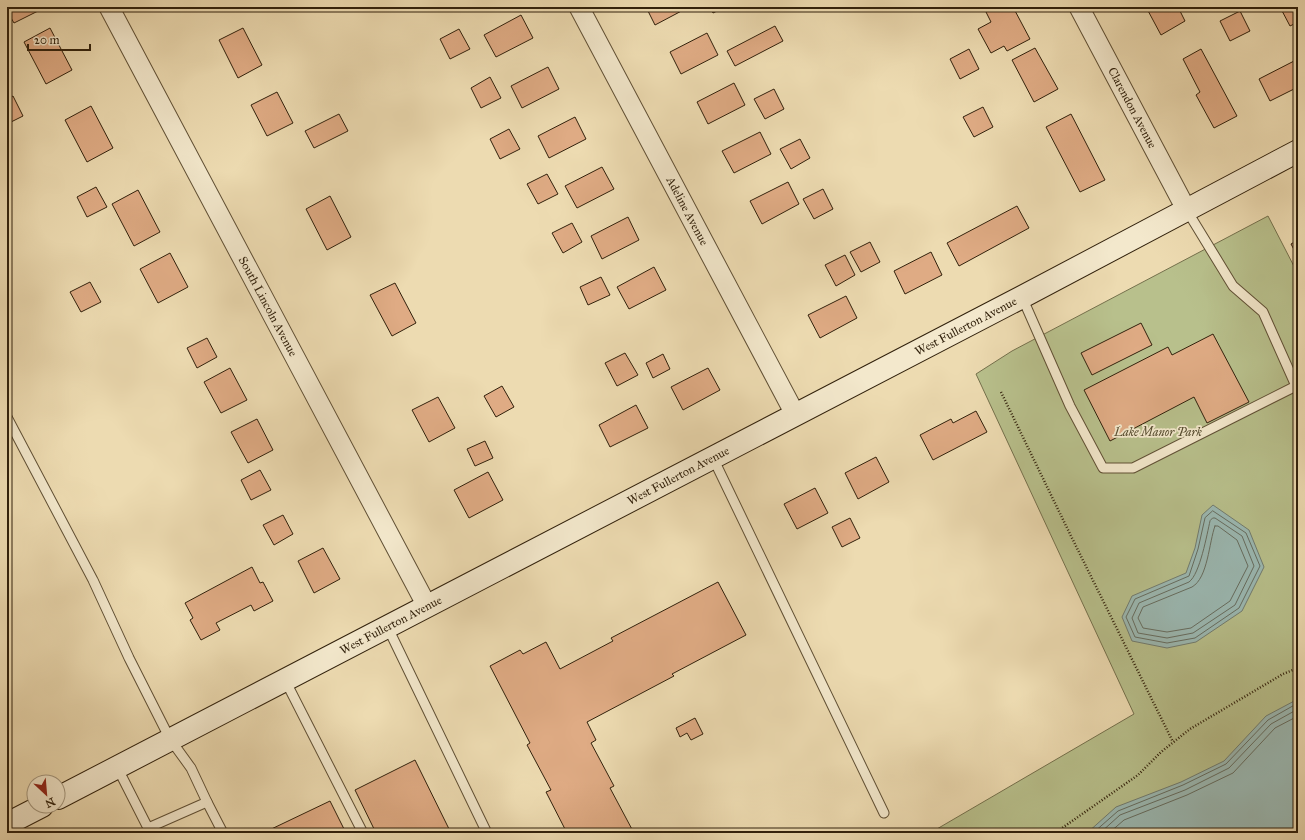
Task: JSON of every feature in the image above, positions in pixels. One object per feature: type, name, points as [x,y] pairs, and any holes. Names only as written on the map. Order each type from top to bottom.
[{"type":"street","name":"South Lincoln Avenue","points":[[109,7],[427,606]]},
{"type":"street","name":"Adeline Avenue","points":[[579,7],[795,414]]},
{"type":"street","name":"Clarendon Avenue","points":[[1079,7],[1186,209]]},
{"type":"street","name":"West Fullerton Avenue","points":[[66,794],[1022,297],[1298,151]]},
{"type":"street","points":[[7,824],[26,814]]},
{"type":"lane","points":[[1022,297],[1070,406],[1103,468],[1133,468],[1296,386],[1263,312],[1233,286],[1186,209]]},
{"type":"lane","points":[[7,417],[93,580],[129,658],[170,739],[191,768],[222,833]]},
{"type":"lane","points":[[713,458],[884,813]]},
{"type":"lane","points":[[387,626],[487,833]]},
{"type":"lane","points":[[285,680],[363,833]]},
{"type":"lane","points":[[117,767],[148,828],[207,802]]},
{"type":"path","points":[[1001,392],[1172,742]]},
{"type":"path","points":[[1055,833],[1138,776],[1172,742],[1190,729],[1283,674],[1298,668]]},
{"type":"green space","name":"Lake Manor Park","points":[[1268,216],[1298,274],[1298,833],[930,833],[1134,714],[976,374],[1012,351]]},
{"type":"water","points":[[1213,505],[1249,530],[1264,567],[1242,611],[1196,642],[1167,648],[1132,641],[1122,617],[1132,596],[1186,573],[1195,548],[1202,515]]},
{"type":"water","points":[[1298,699],[1298,833],[1087,833],[1116,807],[1181,782],[1224,761],[1266,716]]},
{"type":"building","points":[[7,7],[38,7],[40,10],[14,23],[7,11]]},
{"type":"building","points":[[646,7],[689,7],[655,25]]},
{"type":"building","points":[[710,7],[725,7],[713,13]]},
{"type":"building","points":[[990,7],[1013,7],[1030,39],[1007,51],[1004,46],[991,53],[978,29],[991,22],[985,10]]},
{"type":"building","points":[[1146,7],[1178,7],[1185,21],[1161,35]]},
{"type":"building","points":[[1280,7],[1298,7],[1298,22],[1290,26]]},
{"type":"building","points":[[1240,11],[1250,31],[1230,41],[1220,21]]},
{"type":"building","points":[[521,15],[533,38],[496,57],[484,35]]},
{"type":"building","points":[[775,26],[783,41],[735,66],[727,51]]},
{"type":"building","points":[[50,28],[72,70],[46,84],[24,42]]},
{"type":"building","points":[[243,28],[262,65],[238,78],[219,40]]},
{"type":"building","points":[[459,29],[470,49],[450,59],[440,39]]},
{"type":"building","points":[[707,33],[718,55],[681,74],[670,52]]},
{"type":"building","points":[[1035,48],[1058,89],[1034,102],[1012,60]]},
{"type":"building","points":[[969,49],[979,69],[960,79],[950,59]]},
{"type":"building","points":[[1201,49],[1237,116],[1214,128],[1196,95],[1200,92],[1183,59]]},
{"type":"building","points":[[1296,60],[1298,63],[1298,87],[1270,101],[1259,79]]},
{"type":"building","points":[[548,67],[559,89],[522,108],[511,86]]},
{"type":"building","points":[[490,77],[501,98],[481,108],[471,88]]},
{"type":"building","points":[[734,83],[745,105],[708,124],[697,102]]},
{"type":"building","points":[[774,89],[784,109],[765,119],[754,99]]},
{"type":"building","points":[[277,92],[293,123],[267,136],[251,105]]},
{"type":"building","points":[[13,96],[23,116],[7,124],[7,99]]},
{"type":"building","points":[[91,106],[113,148],[87,162],[65,120]]},
{"type":"building","points":[[983,107],[993,127],[974,137],[963,117]]},
{"type":"building","points":[[339,114],[348,131],[314,148],[305,131]]},
{"type":"building","points":[[1071,114],[1105,180],[1080,192],[1046,127]]},
{"type":"building","points":[[575,117],[586,139],[549,158],[538,136]]},
{"type":"building","points":[[509,129],[520,149],[500,159],[490,139]]},
{"type":"building","points":[[760,132],[771,154],[734,173],[722,151]]},
{"type":"building","points":[[800,139],[810,158],[791,169],[780,149]]},
{"type":"building","points":[[602,167],[614,189],[577,208],[565,186]]},
{"type":"building","points":[[547,174],[558,194],[538,204],[527,184]]},
{"type":"building","points":[[788,182],[799,204],[762,224],[750,201]]},
{"type":"building","points":[[96,187],[107,207],[87,217],[77,197]]},
{"type":"building","points":[[823,189],[833,209],[814,219],[803,199]]},
{"type":"building","points":[[138,190],[160,232],[134,246],[112,204]]},
{"type":"building","points":[[330,196],[351,237],[327,250],[306,209]]},
{"type":"building","points":[[1017,206],[1029,228],[959,266],[947,243]]},
{"type":"building","points":[[628,217],[639,240],[602,259],[591,236]]},
{"type":"building","points":[[572,223],[582,242],[563,253],[552,233]]},
{"type":"building","points":[[1298,240],[1298,257],[1291,244]]},
{"type":"building","points":[[870,242],[880,262],[861,272],[850,252]]},
{"type":"building","points":[[931,252],[942,275],[905,294],[894,271]]},
{"type":"building","points":[[170,253],[188,287],[158,303],[140,269]]},
{"type":"building","points":[[845,255],[855,275],[836,286],[825,265]]},
{"type":"building","points":[[654,267],[666,290],[629,309],[617,287]]},
{"type":"building","points":[[601,277],[610,295],[588,305],[580,287]]},
{"type":"building","points":[[90,282],[101,302],[81,312],[70,292]]},
{"type":"building","points":[[395,283],[416,323],[392,336],[370,295]]},
{"type":"building","points":[[846,296],[857,318],[820,338],[808,315]]},
{"type":"building","points":[[1141,323],[1152,345],[1092,375],[1081,353]]},
{"type":"building","points":[[1213,334],[1249,402],[1207,423],[1194,397],[1110,441],[1084,390],[1168,347],[1172,355]]},
{"type":"building","points":[[207,338],[217,357],[197,368],[187,348]]},
{"type":"building","points":[[625,353],[638,375],[617,386],[605,363]]},
{"type":"building","points":[[663,354],[670,369],[653,378],[646,363]]},
{"type":"building","points":[[230,368],[247,400],[221,413],[204,382]]},
{"type":"building","points":[[708,368],[720,390],[683,410],[671,387]]},
{"type":"building","points":[[502,386],[514,407],[496,417],[484,396]]},
{"type":"building","points":[[438,397],[455,428],[429,442],[412,410]]},
{"type":"building","points":[[636,405],[648,428],[610,447],[599,425]]},
{"type":"building","points":[[976,411],[987,432],[933,460],[920,435],[951,419],[953,423]]},
{"type":"building","points":[[257,419],[273,450],[248,463],[231,432]]},
{"type":"building","points":[[485,441],[493,458],[475,466],[467,449]]},
{"type":"building","points":[[876,457],[889,482],[858,499],[845,473]]},
{"type":"building","points":[[260,470],[271,490],[251,500],[241,480]]},
{"type":"building","points":[[488,472],[503,500],[469,518],[454,490]]},
{"type":"building","points":[[815,488],[828,513],[797,529],[784,504]]},
{"type":"building","points":[[283,515],[293,534],[274,545],[263,525]]},
{"type":"building","points":[[850,518],[860,538],[842,547],[832,527]]},
{"type":"building","points":[[323,548],[340,579],[314,593],[298,561]]},
{"type":"building","points":[[252,567],[260,583],[263,582],[273,601],[254,611],[251,605],[216,623],[220,630],[201,640],[190,620],[193,618],[185,603]]},
{"type":"building","points":[[718,582],[746,635],[672,674],[674,676],[587,722],[596,740],[591,743],[614,786],[610,788],[634,833],[567,833],[546,792],[551,790],[527,745],[530,743],[490,666],[520,650],[523,654],[546,642],[560,669],[613,641],[611,638]]},
{"type":"building","points":[[695,718],[703,734],[691,740],[687,733],[680,737],[676,728]]},
{"type":"building","points":[[415,760],[451,833],[376,833],[355,790]]},
{"type":"building","points":[[330,801],[346,833],[263,833]]}]
